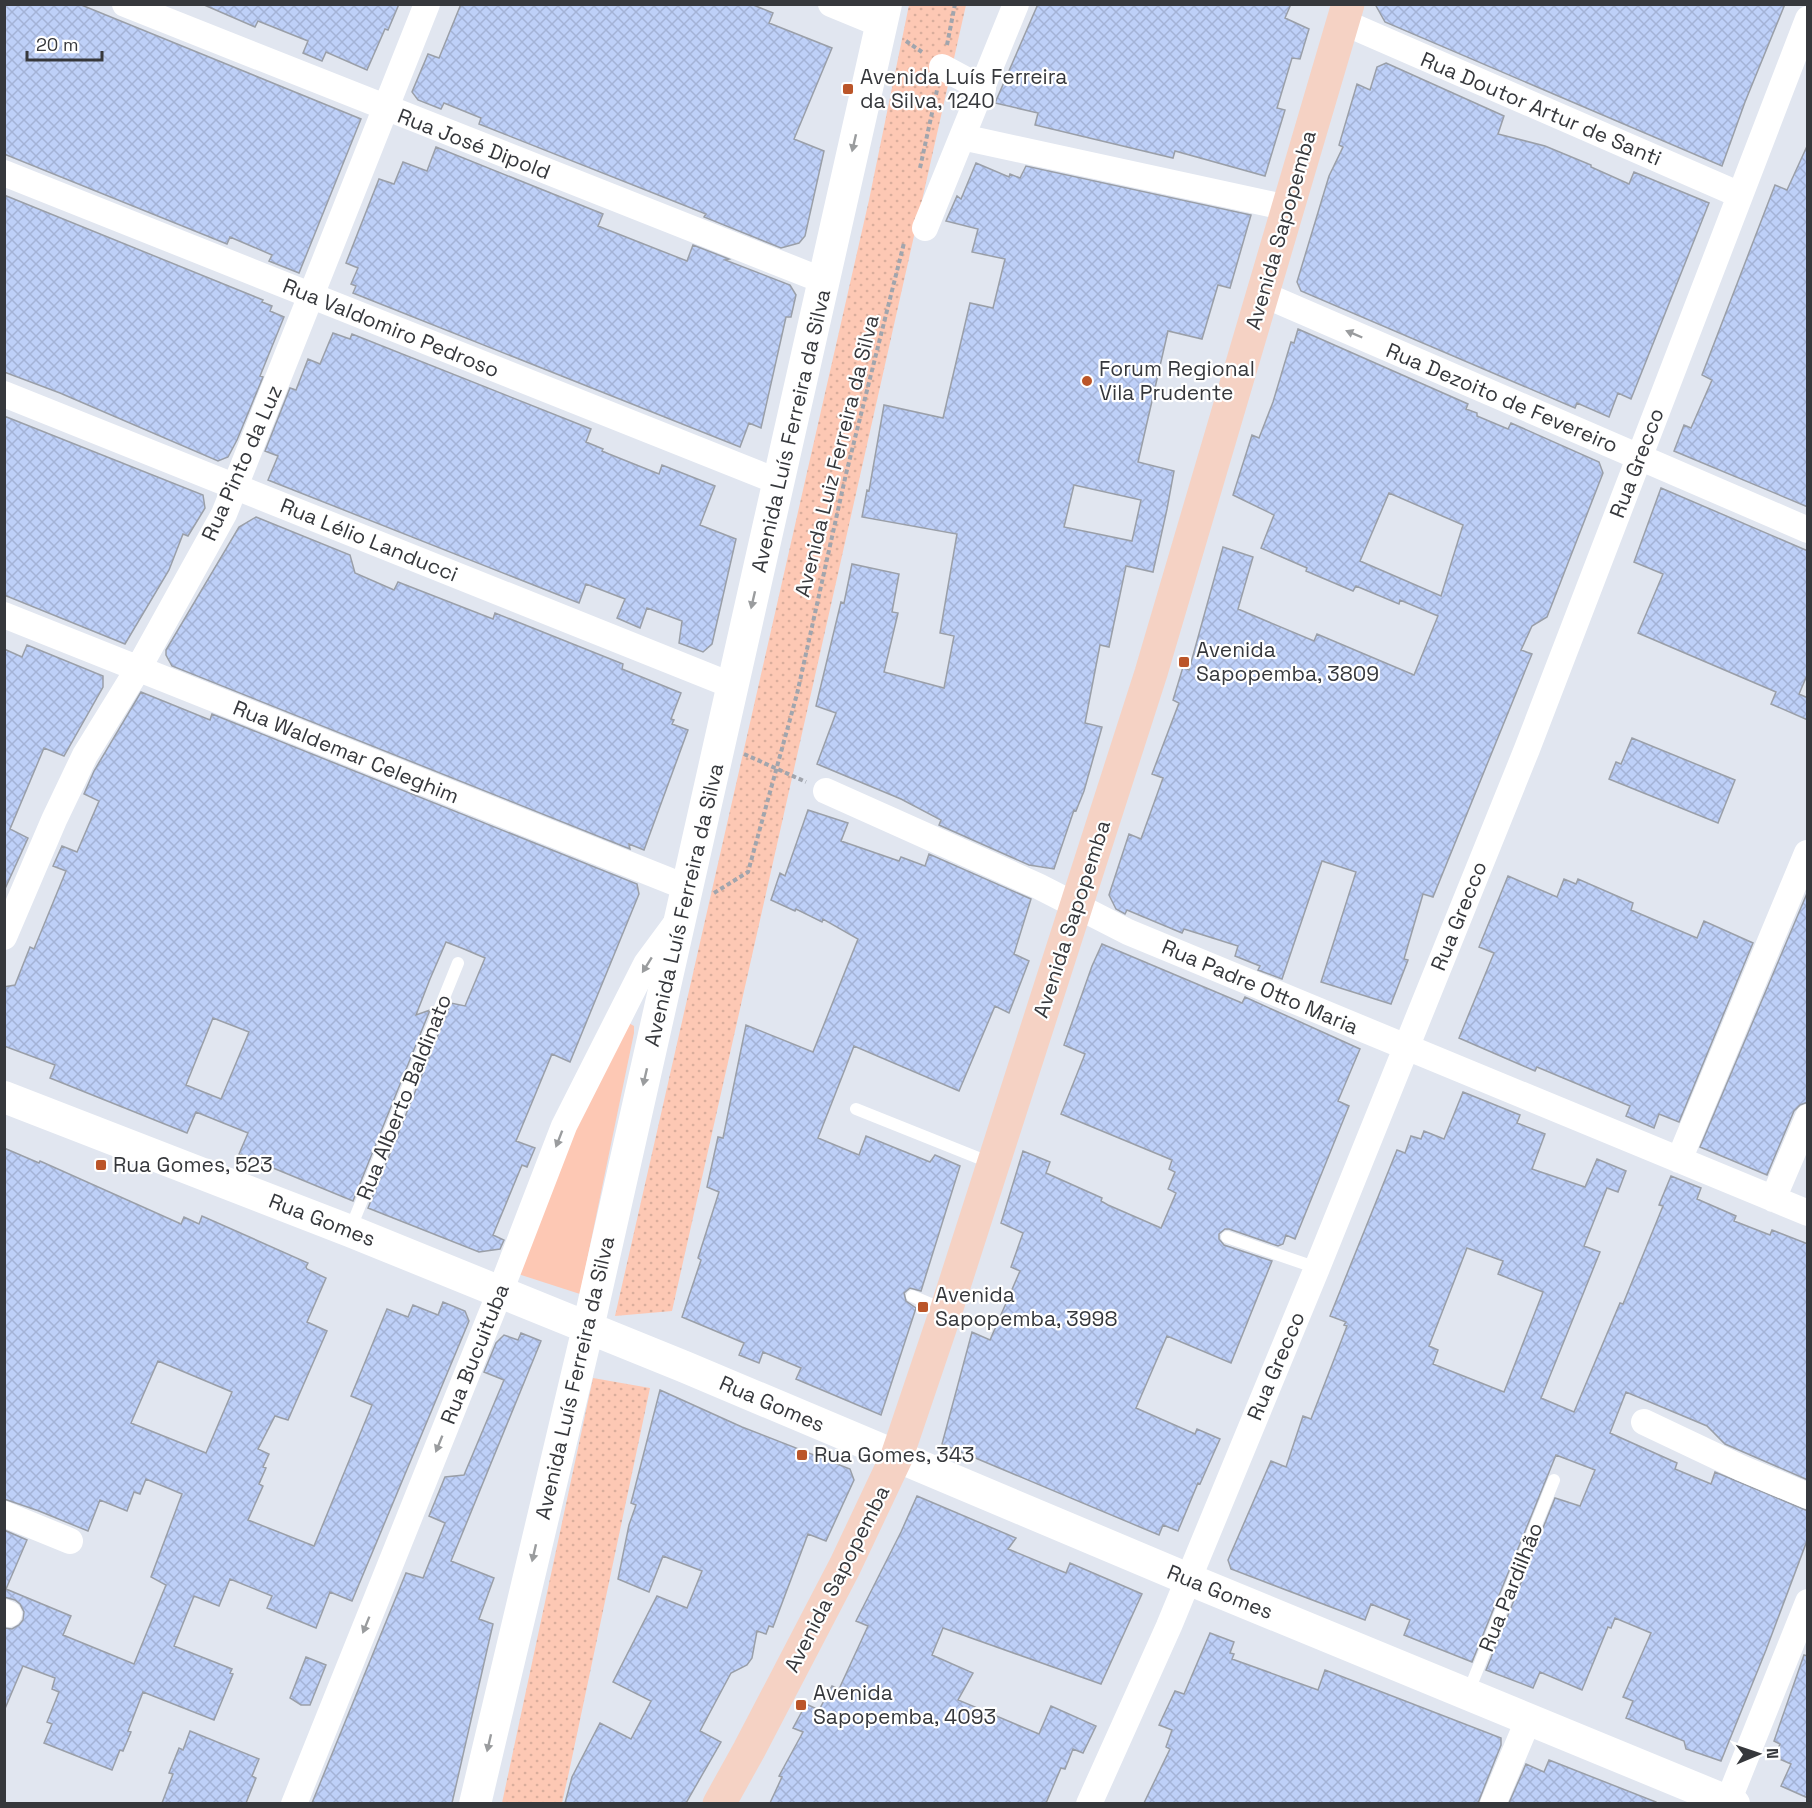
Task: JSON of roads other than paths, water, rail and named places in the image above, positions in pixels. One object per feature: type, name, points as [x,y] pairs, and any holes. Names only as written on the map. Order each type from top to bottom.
[{"type":"main road","name":"Avenida Sapopemba","points":[[719,1803],[845,1566],[897,1456],[946,1311],[1151,674],[1345,13]]},
{"type":"street","name":"Rua José Dipold","points":[[125,4],[824,281]]},
{"type":"street","name":"Rua Pinto da Luz","points":[[4,937],[54,820],[85,755],[138,669],[224,514],[427,4]]},
{"type":"street","points":[[831,4],[884,15]]},
{"type":"street","points":[[915,232],[962,137],[1016,4]]},
{"type":"street","name":"Rua Doutor Artur de Santi","points":[[1345,13],[1740,195]]},
{"type":"street","name":"Avenida Luís Ferreira da Silva","points":[[475,1803],[588,1328],[694,900],[720,743],[884,15]]},
{"type":"street","name":"Rua Grecco","points":[[1089,1803],[1188,1579],[1317,1268],[1527,749],[1808,19]]},
{"type":"street","points":[[942,66],[983,89]]},
{"type":"street","points":[[962,137],[1288,208]]},
{"type":"street","name":"Rua Valdomiro Pedroso","points":[[4,173],[779,482]]},
{"type":"street","name":"Rua Dezoito de Fevereiro","points":[[1262,294],[1808,530]]},
{"type":"street","name":"Rua Lélio Landucci","points":[[4,394],[733,686]]},
{"type":"street","name":"Rua Waldemar Celeghim","points":[[4,615],[694,900]]},
{"type":"street","name":"Rua Padre Otto Maria","points":[[825,791],[1038,886],[1128,932],[1808,1213]]},
{"type":"street","points":[[1679,1160],[1807,853]]},
{"type":"street","name":"Rua Bucuituba","points":[[294,1803],[500,1292],[564,1126],[646,964],[694,900]]},
{"type":"street","name":"Rua Gomes","points":[[4,1097],[350,1231],[500,1292],[1730,1803]]},
{"type":"street","points":[[1773,1199],[1808,1117]]},
{"type":"street","points":[[1644,1422],[1741,1468],[1808,1496]]},
{"type":"street","points":[[4,1514],[70,1541]]},
{"type":"street","points":[[1730,1803],[1808,1602]]},
{"type":"street","points":[[1493,1803],[1528,1718]]},
{"type":"lane","name":"Rua Alberto Baldinato","points":[[350,1231],[458,963]]},
{"type":"lane","points":[[855,1109],[993,1164]]},
{"type":"lane","points":[[1227,1237],[1317,1268]]},
{"type":"lane","points":[[912,1296],[946,1311]]},
{"type":"lane","name":"Rua Pardilhão","points":[[1468,1694],[1554,1480]]},
{"type":"place","name":"Avenida Luís Ferreira da Silva, 1240","points":[[848,89]]},
{"type":"place","name":"Forum Regional Vila Prudente","points":[[1087,381]]},
{"type":"place","name":"Avenida Sapopemba, 3809","points":[[1184,662]]},
{"type":"place","name":"Rua Gomes, 523","points":[[101,1165]]},
{"type":"place","name":"Avenida Sapopemba, 3998","points":[[923,1307]]},
{"type":"place","name":"Rua Gomes, 343","points":[[802,1455]]},
{"type":"place","name":"Avenida Sapopemba, 4093","points":[[801,1705]]}]
